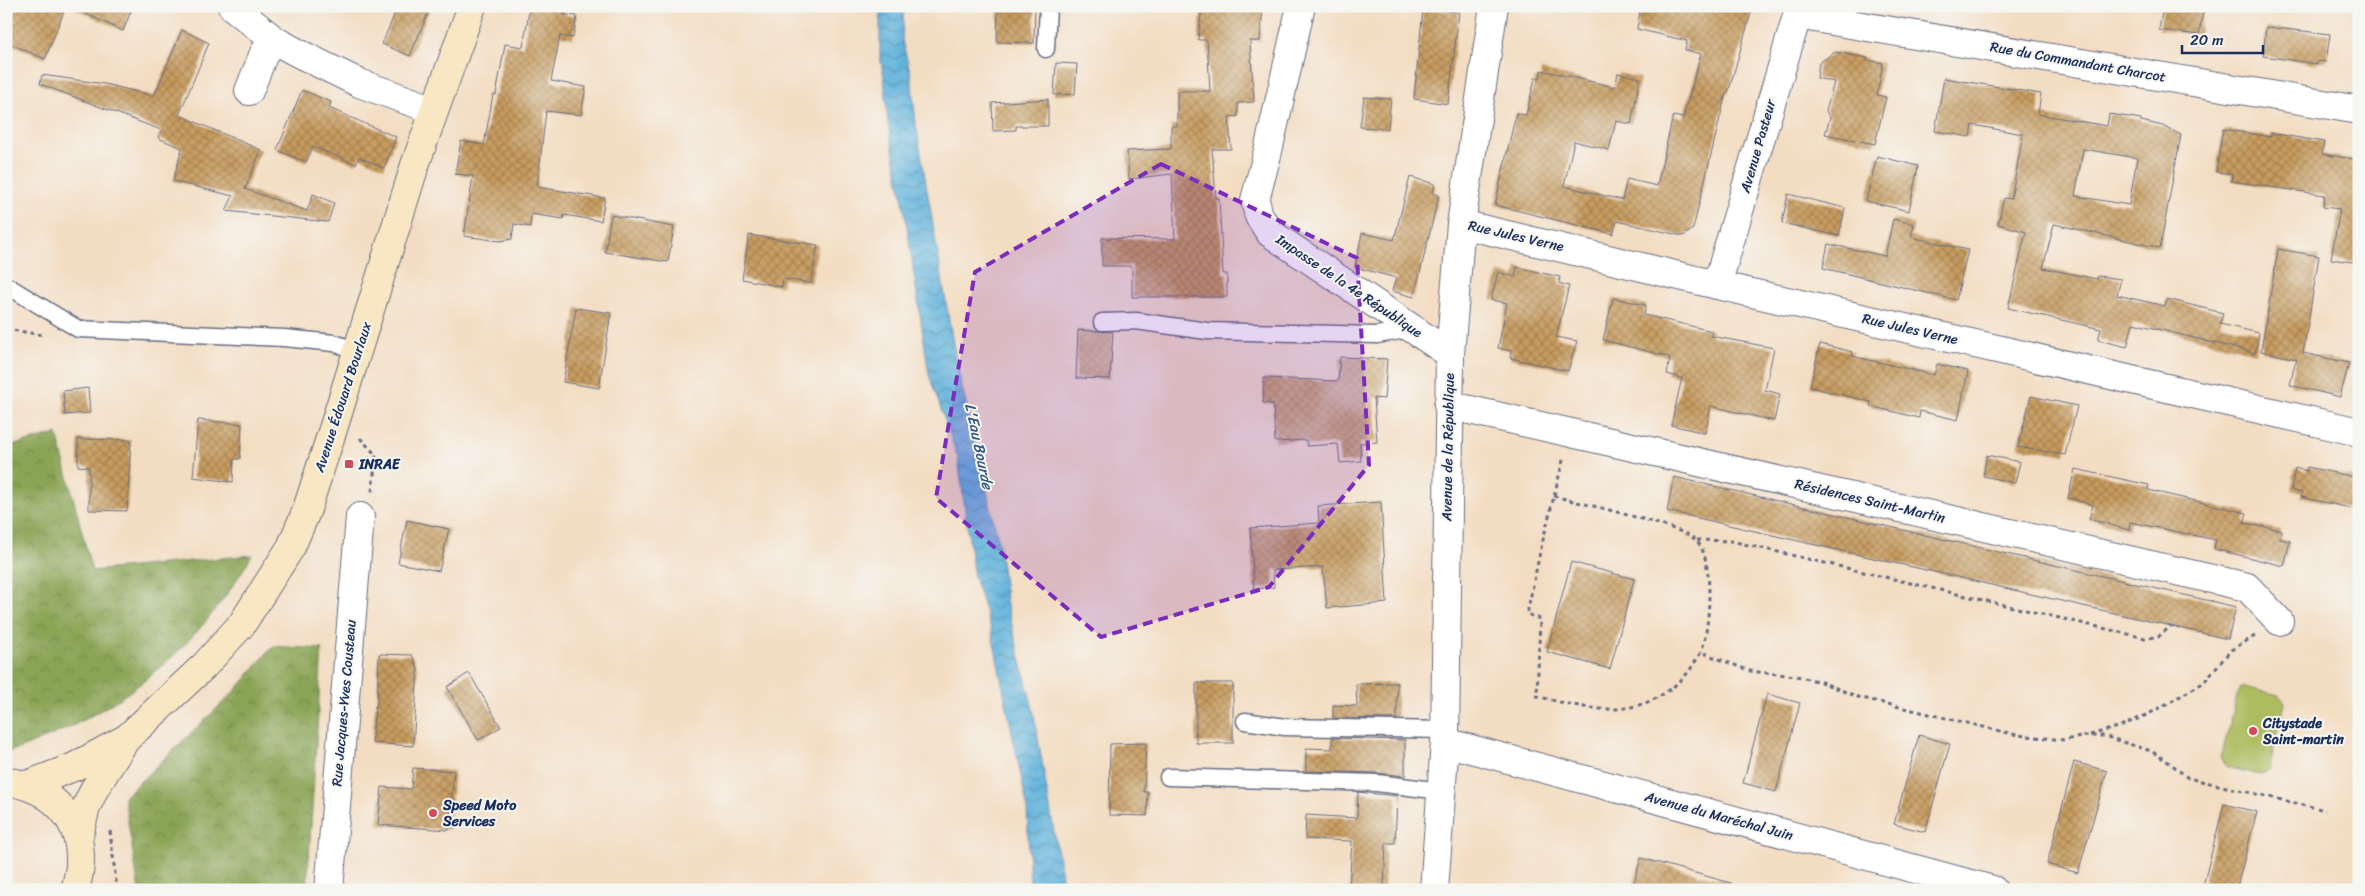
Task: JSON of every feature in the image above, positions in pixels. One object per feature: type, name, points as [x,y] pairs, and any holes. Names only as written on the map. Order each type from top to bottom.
[{"type":"street","points":[[232,6],[274,40],[359,83],[434,110]]},
{"type":"street","name":"Avenue Édouard Bourlaux","points":[[78,839],[86,807],[95,788],[127,738],[204,666],[242,624],[263,595],[290,547],[306,512],[415,165],[472,6]]},
{"type":"street","name":"Impasse de la 4e République","points":[[1301,6],[1255,200],[1259,216],[1270,233],[1450,354]]},
{"type":"street","name":"Avenue de la République","points":[[1434,890],[1445,736],[1450,354],[1462,224],[1494,6]]},
{"type":"street","name":"Rue du Commandant Charcot","points":[[1798,10],[2359,110]]},
{"type":"street","name":"Avenue Pasteur","points":[[1717,285],[1798,10]]},
{"type":"street","points":[[249,91],[264,53],[274,40]]},
{"type":"street","name":"Rue Jules Verne","points":[[1462,224],[1717,285],[2359,432]]},
{"type":"street","name":"Résidences Saint-Martin","points":[[1448,405],[2247,587],[2279,620]]},
{"type":"street","name":"Rue Jacques-Yves Cousteau","points":[[329,890],[360,517]]},
{"type":"street","name":"Avenue du Maréchal Juin","points":[[1445,736],[1994,890]]},
{"type":"street","name":"Avenue Édouard Bourlaux","points":[[17,783],[74,767],[127,738]]},
{"type":"street","points":[[17,783],[50,797],[68,815],[78,839],[80,864],[75,890]]},
{"type":"lane","points":[[1046,49],[1048,6]]},
{"type":"lane","points":[[6,285],[78,329],[284,338],[334,343],[358,351]]},
{"type":"lane","points":[[1102,322],[1136,321],[1207,331],[1358,335],[1377,335],[1412,329]]},
{"type":"lane","points":[[1245,721],[1286,726],[1445,736]]},
{"type":"lane","points":[[1168,777],[1377,783],[1441,791]]},
{"type":"path","points":[[6,329],[44,335]]},
{"type":"path","points":[[334,426],[353,432],[373,449],[376,455],[371,502],[360,517]]},
{"type":"path","points":[[1570,432],[1527,614],[1540,618],[1536,696],[1598,710],[1630,708],[1668,691],[1685,676],[1701,652],[1709,617],[1710,589],[1706,560],[1697,540]]},
{"type":"path","points":[[1554,496],[1676,530],[1697,540],[1731,541],[2144,638],[2158,637],[2171,626]]},
{"type":"path","points":[[1701,652],[1750,671],[1796,676],[1821,682],[1858,697],[2016,735],[2064,740],[2118,727],[2147,715],[2202,683],[2231,650],[2279,620]]},
{"type":"path","points":[[2087,736],[2104,736],[2151,751],[2170,763],[2188,778],[2325,810]]},
{"type":"path","points":[[109,825],[117,890]]},
{"type":"highlighted area","points":[[1161,164],[1357,258],[1369,465],[1269,587],[1101,637],[936,498],[975,272]]},
{"type":"green space","points":[[57,434],[92,571],[252,555],[205,623],[178,652],[148,678],[116,701],[82,721],[6,753],[6,447]]},
{"type":"green space","points":[[273,646],[322,649],[307,890],[139,890],[124,797],[234,692]]},
{"type":"green space","name":"Citystade Saint-martin","points":[[2244,687],[2279,695],[2285,703],[2269,770],[2260,775],[2227,767],[2221,758],[2239,689]]},
{"type":"water","points":[[880,6],[904,6],[902,40],[911,75],[916,124],[956,361],[998,539],[1007,606],[1033,709],[1064,890],[1030,890],[1027,806],[991,629],[974,577],[958,458],[929,375],[904,207],[888,124],[884,76],[880,57]]},
{"type":"building","points":[[6,6],[66,6],[45,59],[6,42]]},
{"type":"building","points":[[69,6],[133,6],[123,31]]},
{"type":"building","points":[[398,6],[431,6],[410,56],[382,44]]},
{"type":"building","points":[[530,6],[566,6],[564,15],[577,16],[573,38],[560,36],[551,81],[586,87],[581,115],[546,111],[537,187],[605,198],[601,221],[564,215],[563,219],[531,214],[530,227],[514,224],[512,239],[500,241],[464,236],[473,176],[455,174],[461,141],[484,145],[493,95],[496,95],[505,44],[523,47]]},
{"type":"building","points":[[998,6],[1035,6],[1034,43],[997,42]]},
{"type":"building","points":[[1202,6],[1263,7],[1260,41],[1250,41],[1254,102],[1238,103],[1238,116],[1229,117],[1231,149],[1212,149],[1216,198],[1219,198],[1223,274],[1227,274],[1227,297],[1132,297],[1132,266],[1102,266],[1102,238],[1175,239],[1172,174],[1129,179],[1127,151],[1171,149],[1171,126],[1177,126],[1177,91],[1210,91],[1207,40],[1198,40]]},
{"type":"building","points":[[1641,6],[1753,6],[1728,93],[1726,93],[1693,229],[1683,236],[1617,221],[1613,234],[1495,205],[1516,113],[1526,115],[1535,78],[1540,78],[1541,70],[1615,87],[1618,73],[1640,78],[1631,124],[1616,121],[1609,150],[1574,141],[1564,186],[1622,200],[1627,179],[1657,186],[1673,116],[1683,118],[1701,54],[1685,50],[1687,41],[1637,29]]},
{"type":"building","points":[[2163,6],[2204,6],[2199,35],[2159,30]]},
{"type":"building","points":[[1423,9],[1459,12],[1448,104],[1414,99]]},
{"type":"building","points":[[2266,27],[2330,34],[2326,62],[2317,61],[2317,64],[2263,56]]},
{"type":"building","points":[[182,30],[209,43],[179,115],[261,150],[245,189],[307,211],[313,194],[334,203],[328,222],[226,211],[233,196],[173,181],[182,148],[158,138],[161,130],[40,84],[42,75],[105,84],[154,96]]},
{"type":"building","points":[[1835,52],[1868,58],[1867,60],[1883,63],[1877,95],[1886,97],[1875,144],[1825,134],[1830,118],[1826,111],[1834,82],[1817,78],[1819,63]]},
{"type":"building","points":[[1056,63],[1077,64],[1075,94],[1054,95]]},
{"type":"building","points":[[1944,78],[2041,94],[2038,114],[2107,126],[2109,114],[2141,119],[2141,121],[2163,126],[2181,135],[2160,248],[2054,224],[2043,268],[2097,279],[2098,276],[2121,279],[2117,295],[2165,306],[2167,299],[2223,313],[2220,324],[2259,333],[2255,353],[2133,323],[2127,347],[2098,340],[2101,329],[2008,308],[2026,232],[1998,224],[2004,198],[2011,199],[2023,134],[1972,125],[1970,137],[1935,131]],"holes":[[[2083,149],[2137,158],[2129,205],[2075,196]]]},
{"type":"building","points":[[302,90],[331,102],[329,108],[396,137],[384,168],[359,157],[356,164],[313,147],[306,162],[277,150]]},
{"type":"building","points":[[1364,97],[1391,99],[1388,129],[1360,127]]},
{"type":"building","points":[[1048,99],[1048,126],[1016,126],[1016,130],[993,131],[992,103]]},
{"type":"building","points":[[2223,129],[2271,137],[2271,133],[2324,142],[2322,154],[2359,160],[2359,263],[2331,259],[2340,209],[2323,207],[2325,195],[2231,181],[2232,174],[2216,172]]},
{"type":"building","points":[[1877,156],[1918,166],[1909,211],[1866,201]]},
{"type":"building","points":[[1410,177],[1435,184],[1433,193],[1439,195],[1414,297],[1392,291],[1396,278],[1355,267],[1362,233],[1394,240]]},
{"type":"building","points":[[1788,194],[1845,208],[1839,236],[1782,223]]},
{"type":"building","points":[[611,215],[674,227],[668,262],[605,252]]},
{"type":"building","points":[[1893,219],[1914,224],[1911,237],[1968,250],[1956,300],[1823,268],[1828,244],[1885,256]]},
{"type":"building","points":[[749,235],[818,245],[811,283],[783,279],[782,287],[742,279]]},
{"type":"building","points":[[2278,249],[2319,256],[2303,353],[2349,363],[2340,397],[2290,385],[2296,359],[2261,351]]},
{"type":"building","points":[[1517,267],[1560,277],[1559,283],[1569,286],[1556,337],[1577,341],[1568,371],[1510,358],[1511,351],[1498,348],[1507,303],[1491,300],[1498,272],[1515,277]]},
{"type":"building","points":[[1613,298],[1646,305],[1644,315],[1712,331],[1711,336],[1774,348],[1765,390],[1780,394],[1774,421],[1711,406],[1705,433],[1671,425],[1682,378],[1667,374],[1670,357],[1603,340]]},
{"type":"building","points":[[576,308],[611,313],[599,388],[563,382]]},
{"type":"building","points":[[1078,330],[1113,332],[1110,379],[1076,378]]},
{"type":"building","points":[[1820,344],[1853,352],[1852,356],[1934,375],[1937,364],[1968,371],[1958,420],[1920,411],[1919,418],[1870,406],[1871,402],[1810,387]]},
{"type":"building","points":[[1340,357],[1387,359],[1384,399],[1374,398],[1377,442],[1360,443],[1361,461],[1340,463],[1338,444],[1307,446],[1306,440],[1275,442],[1273,404],[1263,403],[1264,378],[1338,381]]},
{"type":"building","points":[[88,388],[90,413],[65,415],[63,391]]},
{"type":"building","points":[[2031,396],[2077,406],[2065,455],[2018,447]]},
{"type":"building","points":[[198,420],[242,424],[240,459],[234,459],[233,482],[193,477]]},
{"type":"building","points":[[78,439],[131,440],[127,511],[89,510],[89,467],[78,466]]},
{"type":"building","points":[[1987,455],[2020,462],[2015,483],[1983,476]]},
{"type":"building","points":[[2307,467],[2359,478],[2359,510],[2301,497],[2302,493],[2291,490],[2295,468],[2307,471]]},
{"type":"building","points":[[2075,469],[2149,485],[2148,490],[2247,513],[2244,523],[2281,530],[2280,539],[2290,541],[2284,566],[2214,549],[2216,540],[2130,522],[2129,530],[2089,519],[2093,505],[2068,498]]},
{"type":"building","points":[[1674,477],[2236,607],[2228,639],[1667,511]]},
{"type":"building","points":[[1381,502],[1387,603],[1327,608],[1323,567],[1273,570],[1274,587],[1254,589],[1250,528],[1319,523],[1318,506]]},
{"type":"building","points":[[407,520],[449,529],[439,571],[398,563]]},
{"type":"building","points":[[1571,562],[1634,579],[1610,669],[1547,652]]},
{"type":"building","points":[[379,654],[412,655],[418,669],[413,746],[372,743],[375,706],[377,706]]},
{"type":"building","points":[[469,673],[501,727],[478,740],[447,687]]},
{"type":"building","points":[[1196,683],[1233,683],[1233,743],[1196,743]]},
{"type":"building","points":[[1397,683],[1397,719],[1333,718],[1333,705],[1357,706],[1356,684]]},
{"type":"building","points":[[1767,694],[1800,703],[1776,792],[1743,783]]},
{"type":"building","points":[[1919,735],[1950,744],[1925,832],[1894,824]]},
{"type":"building","points":[[1332,738],[1405,740],[1405,776],[1377,773],[1306,771],[1306,748],[1332,749]]},
{"type":"building","points":[[1146,743],[1144,792],[1148,792],[1147,816],[1109,815],[1110,744]]},
{"type":"building","points":[[2074,762],[2107,771],[2078,873],[2047,864]]},
{"type":"building","points":[[413,768],[454,771],[449,830],[378,825],[382,787],[411,789]]},
{"type":"building","points":[[1358,792],[1397,796],[1395,843],[1386,843],[1384,890],[1349,890],[1352,841],[1305,839],[1306,815],[1357,818]]},
{"type":"building","points":[[2224,804],[2257,812],[2236,890],[2202,890]]},
{"type":"building","points":[[1641,858],[1731,883],[1730,890],[1632,890]]},
{"type":"place","name":"INRAE","points":[[349,464]]},
{"type":"place","name":"Citystade Saint-martin","points":[[2253,731]]},
{"type":"place","name":"Speed Moto Services","points":[[433,813]]},
{"type":"water label","name":"L'Eau Bourde","points":[[979,446]]}]
